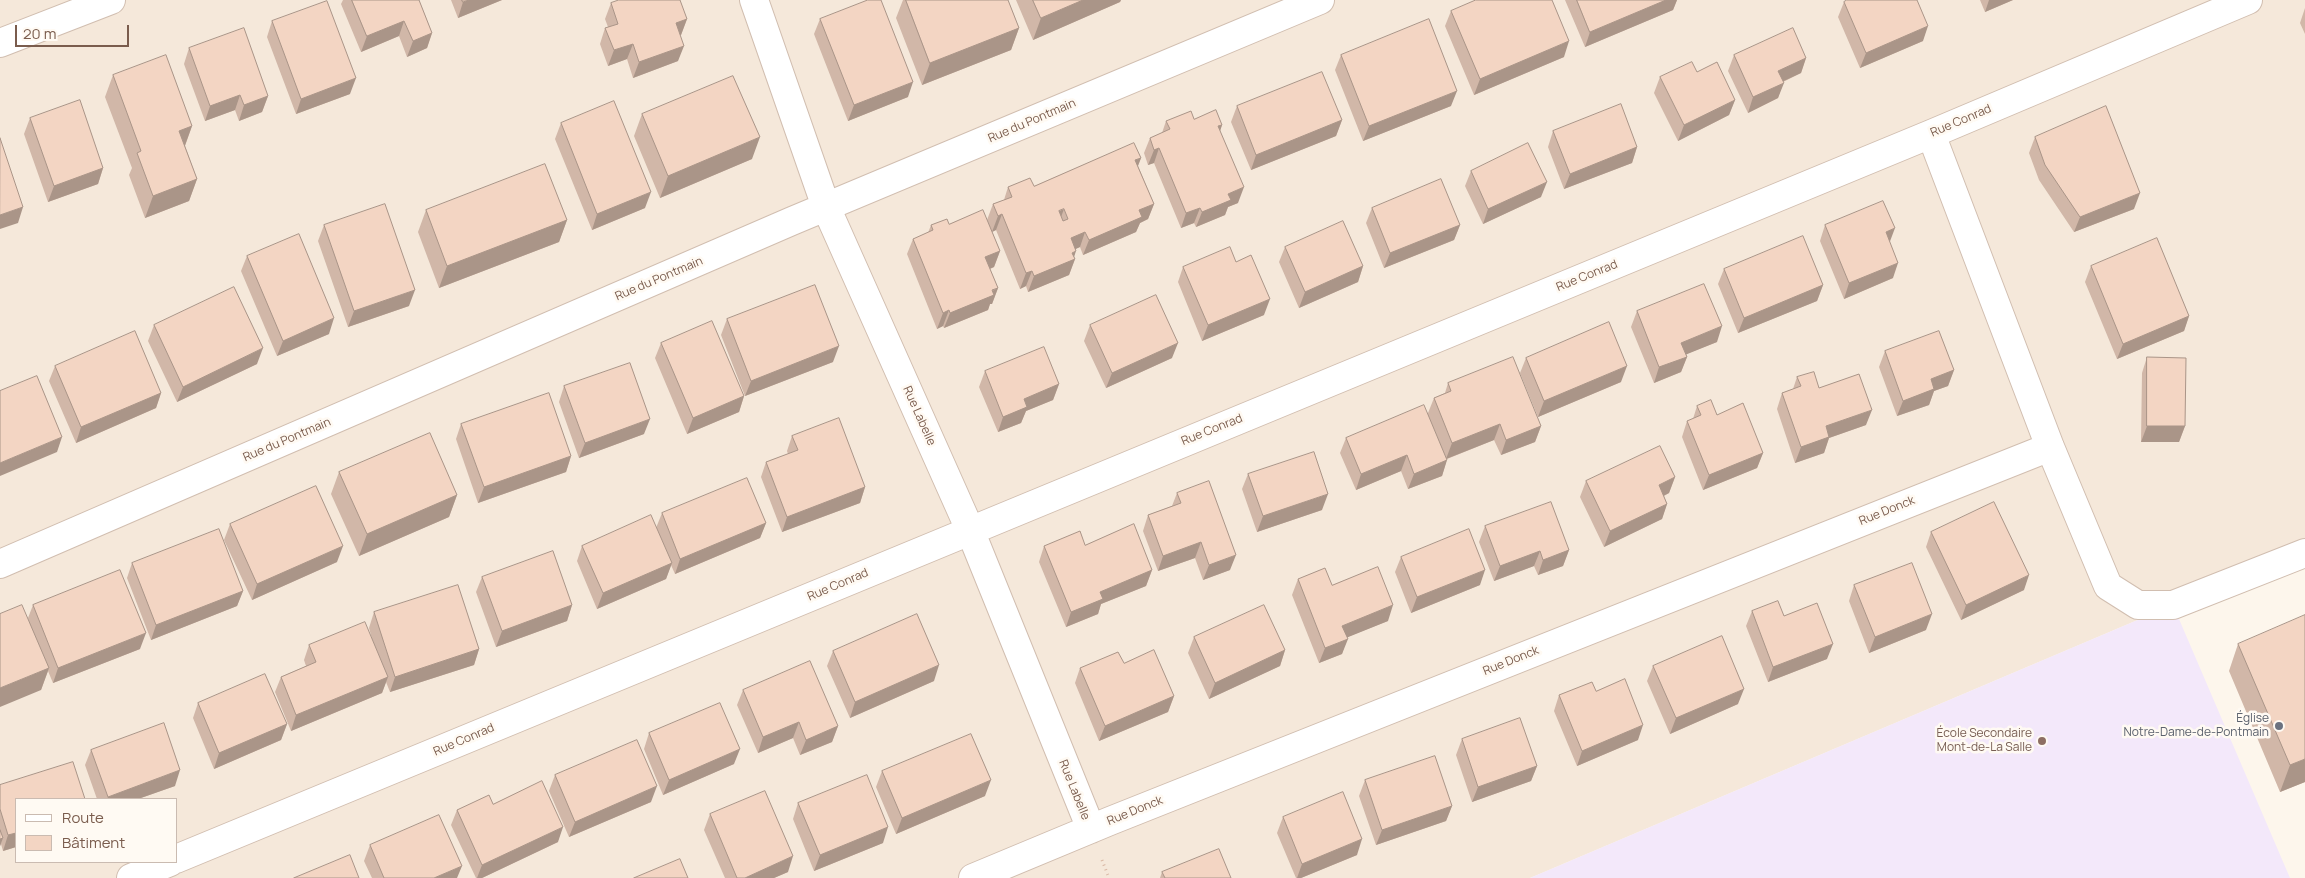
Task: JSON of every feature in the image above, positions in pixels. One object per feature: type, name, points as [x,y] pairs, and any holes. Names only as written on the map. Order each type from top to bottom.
[{"type":"street","points":[[0,43],[111,0]]},
{"type":"street","name":"Rue Labelle","points":[[754,0],[826,207],[970,530],[1090,829]]},
{"type":"street","name":"Rue du Pontmain","points":[[0,564],[826,207],[1320,0]]},
{"type":"street","name":"Rue Conrad","points":[[178,858],[1931,134],[2248,0]]},
{"type":"street","points":[[1931,134],[2050,447],[2108,586],[2138,605],[2174,605],[2305,553]]},
{"type":"street","name":"Rue Donck","points":[[974,878],[1090,829],[2050,447]]},
{"type":"street","points":[[131,878],[168,863]]},
{"type":"shaded area","points":[[0,0],[2305,0],[2305,553],[2173,605],[1530,878],[0,878]]},
{"type":"shaded area","name":"École Secondaire Mont-de-La Salle","points":[[2173,605],[2290,878],[1530,878]]},
{"type":"building","points":[[352,0],[419,0],[432,33],[413,41],[404,21],[367,36]]},
{"type":"building","points":[[619,0],[680,0],[687,19],[676,23],[684,46],[639,62],[633,44],[614,50],[605,28],[618,24],[611,3]]},
{"type":"building","points":[[868,0],[881,0],[913,82],[854,105],[820,19]]},
{"type":"building","points":[[906,0],[1008,0],[1019,28],[930,63]]},
{"type":"building","points":[[1033,0],[1083,0],[1041,18]]},
{"type":"building","points":[[1476,0],[1552,0],[1569,41],[1480,79],[1451,11]]},
{"type":"building","points":[[1577,0],[1666,0],[1590,32]]},
{"type":"building","points":[[1847,0],[1917,0],[1928,26],[1866,53],[1844,2]]},
{"type":"building","points":[[327,1],[356,78],[301,99],[272,21]]},
{"type":"building","points":[[1429,19],[1457,91],[1369,126],[1341,55]]},
{"type":"building","points":[[244,28],[268,96],[244,105],[240,95],[210,106],[189,48]]},
{"type":"building","points":[[1793,28],[1806,58],[1778,71],[1784,83],[1753,97],[1734,55]]},
{"type":"building","points":[[166,55],[192,126],[179,131],[197,179],[153,196],[137,153],[141,151],[113,75]]},
{"type":"building","points":[[1692,62],[1697,72],[1717,62],[1735,100],[1684,125],[1660,77]]},
{"type":"building","points":[[1322,72],[1342,120],[1256,155],[1237,106]]},
{"type":"building","points":[[733,76],[760,137],[668,176],[642,114]]},
{"type":"building","points":[[80,100],[103,168],[54,186],[30,118]]},
{"type":"building","points":[[614,101],[651,192],[597,214],[561,123]]},
{"type":"building","points":[[1621,104],[1637,147],[1570,174],[1553,131]]},
{"type":"building","points":[[2106,106],[2140,193],[2080,217],[2045,165],[2035,137]]},
{"type":"building","points":[[1216,110],[1222,125],[1218,126],[1244,187],[1228,194],[1231,200],[1202,212],[1200,208],[1186,213],[1159,148],[1154,150],[1150,138],[1170,129],[1166,121],[1191,111],[1194,119]]},
{"type":"building","points":[[0,138],[23,207],[0,215]]},
{"type":"building","points":[[1134,143],[1141,158],[1135,160],[1154,204],[1139,210],[1142,217],[1089,240],[1085,232],[1071,238],[1076,251],[1072,253],[1075,259],[1034,276],[1032,271],[1026,273],[1002,214],[998,216],[993,204],[1012,197],[1008,187],[1030,178],[1034,186]],"holes":[[[1064,209],[1068,219],[1063,221],[1059,211]]]},
{"type":"building","points":[[1528,143],[1547,182],[1488,209],[1471,171]]},
{"type":"building","points":[[545,164],[567,220],[447,266],[426,210]]},
{"type":"building","points":[[1441,179],[1460,225],[1390,253],[1372,208]]},
{"type":"building","points":[[1883,201],[1895,228],[1886,232],[1898,263],[1849,283],[1825,225]]},
{"type":"building","points":[[385,204],[415,290],[354,311],[324,225]]},
{"type":"building","points":[[983,210],[1000,251],[985,257],[998,288],[992,290],[994,295],[950,313],[949,310],[943,313],[913,239],[933,230],[931,225],[947,219],[949,224]]},
{"type":"building","points":[[1343,221],[1363,266],[1305,292],[1285,247]]},
{"type":"building","points":[[299,234],[334,318],[283,341],[247,256]]},
{"type":"building","points":[[1803,236],[1823,285],[1744,318],[1724,269]]},
{"type":"building","points":[[2157,238],[2189,316],[2123,344],[2091,266]]},
{"type":"building","points":[[1230,247],[1236,262],[1251,255],[1270,299],[1208,325],[1183,267]]},
{"type":"building","points":[[1704,284],[1722,326],[1681,343],[1687,357],[1659,367],[1637,311]]},
{"type":"building","points":[[815,285],[839,346],[751,381],[727,319]]},
{"type":"building","points":[[234,287],[263,348],[183,387],[154,325]]},
{"type":"building","points":[[1156,295],[1178,343],[1112,373],[1090,325]]},
{"type":"building","points":[[712,321],[744,396],[693,418],[661,343]]},
{"type":"building","points":[[1609,322],[1627,366],[1544,401],[1526,358]]},
{"type":"building","points":[[135,331],[161,393],[81,427],[55,366]]},
{"type":"building","points":[[1939,331],[1954,370],[1931,379],[1934,389],[1903,401],[1885,351]]},
{"type":"building","points":[[1044,347],[1059,384],[1024,399],[1027,407],[1003,417],[985,371]]},
{"type":"building","points":[[1513,357],[1541,426],[1506,440],[1500,424],[1452,443],[1434,398],[1451,391],[1448,383]]},
{"type":"building","points":[[2147,357],[2186,358],[2185,426],[2147,426]]},
{"type":"building","points":[[630,363],[650,419],[585,443],[564,386]]},
{"type":"building","points":[[1814,372],[1819,388],[1859,374],[1872,410],[1826,426],[1829,437],[1801,447],[1782,393],[1801,386],[1797,377]]},
{"type":"building","points":[[37,376],[62,437],[0,463],[0,391]]},
{"type":"building","points":[[549,393],[571,456],[484,487],[461,424]]},
{"type":"building","points":[[1711,400],[1717,415],[1743,403],[1763,453],[1709,475],[1687,421],[1701,415],[1697,406]]},
{"type":"building","points":[[1424,405],[1447,460],[1414,474],[1407,455],[1361,474],[1346,438]]},
{"type":"building","points":[[839,418],[865,487],[787,517],[766,462],[798,450],[792,436]]},
{"type":"building","points":[[430,433],[457,495],[367,534],[339,472]]},
{"type":"building","points":[[1660,446],[1675,477],[1659,485],[1667,504],[1610,531],[1586,481]]},
{"type":"building","points":[[1314,452],[1328,494],[1263,516],[1248,474]]},
{"type":"building","points":[[747,478],[766,523],[680,559],[662,513]]},
{"type":"building","points":[[1209,481],[1236,555],[1209,565],[1201,542],[1163,556],[1148,515],[1181,503],[1177,493]]},
{"type":"building","points":[[316,486],[343,546],[257,584],[230,524]]},
{"type":"building","points":[[1551,502],[1569,550],[1543,560],[1540,551],[1500,566],[1485,526]]},
{"type":"building","points":[[1994,502],[2029,575],[1966,605],[1931,532]]},
{"type":"building","points":[[651,515],[672,563],[603,593],[582,546]]},
{"type":"building","points":[[1134,524],[1152,570],[1100,592],[1103,599],[1071,612],[1044,546],[1080,531],[1085,545]]},
{"type":"building","points":[[219,529],[243,591],[156,625],[132,563]]},
{"type":"building","points":[[1469,529],[1485,570],[1417,597],[1401,557]]},
{"type":"building","points":[[553,551],[572,605],[502,631],[482,577]]},
{"type":"building","points":[[1912,563],[1932,614],[1875,637],[1854,585]]},
{"type":"building","points":[[1378,567],[1393,605],[1342,626],[1348,639],[1325,648],[1298,579],[1325,568],[1332,585]]},
{"type":"building","points":[[120,570],[146,633],[58,668],[33,605]]},
{"type":"building","points":[[458,585],[479,649],[395,677],[374,612]]},
{"type":"building","points":[[1778,601],[1784,616],[1817,603],[1833,644],[1773,667],[1752,611]]},
{"type":"building","points":[[22,605],[49,668],[0,688],[0,614]]},
{"type":"building","points":[[1264,605],[1285,650],[1215,683],[1194,637]]},
{"type":"building","points":[[917,614],[939,665],[855,702],[833,651]]},
{"type":"building","name":"Église Notre-Dame-de-Pontmain","points":[[2305,615],[2305,759],[2290,765],[2238,644]]},
{"type":"building","points":[[365,622],[388,677],[296,715],[281,677],[316,662],[309,645]]},
{"type":"building","points":[[1722,636],[1744,689],[1676,718],[1653,666]]},
{"type":"building","points":[[1154,650],[1174,696],[1105,726],[1080,668],[1118,652],[1124,663]]},
{"type":"building","points":[[810,661],[838,726],[806,740],[799,722],[763,737],[743,690]]},
{"type":"building","points":[[265,674],[287,724],[219,753],[198,703]]},
{"type":"building","points":[[1625,679],[1643,725],[1582,751],[1559,695],[1592,682],[1596,691]]},
{"type":"building","points":[[720,703],[740,749],[669,780],[649,733]]},
{"type":"building","points":[[1520,718],[1537,766],[1478,787],[1462,739]]},
{"type":"building","points":[[164,723],[180,770],[108,797],[91,750]]},
{"type":"building","points":[[971,734],[991,780],[902,818],[882,771]]},
{"type":"building","points":[[637,740],[657,786],[575,822],[555,775]]},
{"type":"building","points":[[1435,756],[1452,806],[1382,830],[1365,780]]},
{"type":"building","points":[[73,762],[85,798],[15,798],[15,833],[8,835],[0,809],[0,785]]},
{"type":"building","points":[[867,775],[888,827],[820,855],[798,803]]},
{"type":"building","points":[[542,781],[563,827],[482,865],[457,810],[489,795],[493,804]]},
{"type":"building","points":[[765,791],[793,856],[745,878],[737,878],[710,814]]},
{"type":"building","points":[[1343,792],[1362,839],[1302,864],[1283,817]]},
{"type":"building","points":[[439,815],[462,866],[434,878],[384,878],[370,845]]},
{"type":"building","points":[[1219,849],[1231,878],[1165,878],[1162,872]]},
{"type":"building","points":[[350,855],[359,878],[294,878]]},
{"type":"building","points":[[680,859],[688,878],[634,878]]},
{"type":"place","name":"Église Notre-Dame-de-Pontmain","points":[[2279,726]]},
{"type":"place","name":"École Secondaire Mont-de-La Salle","points":[[2042,741]]}]
